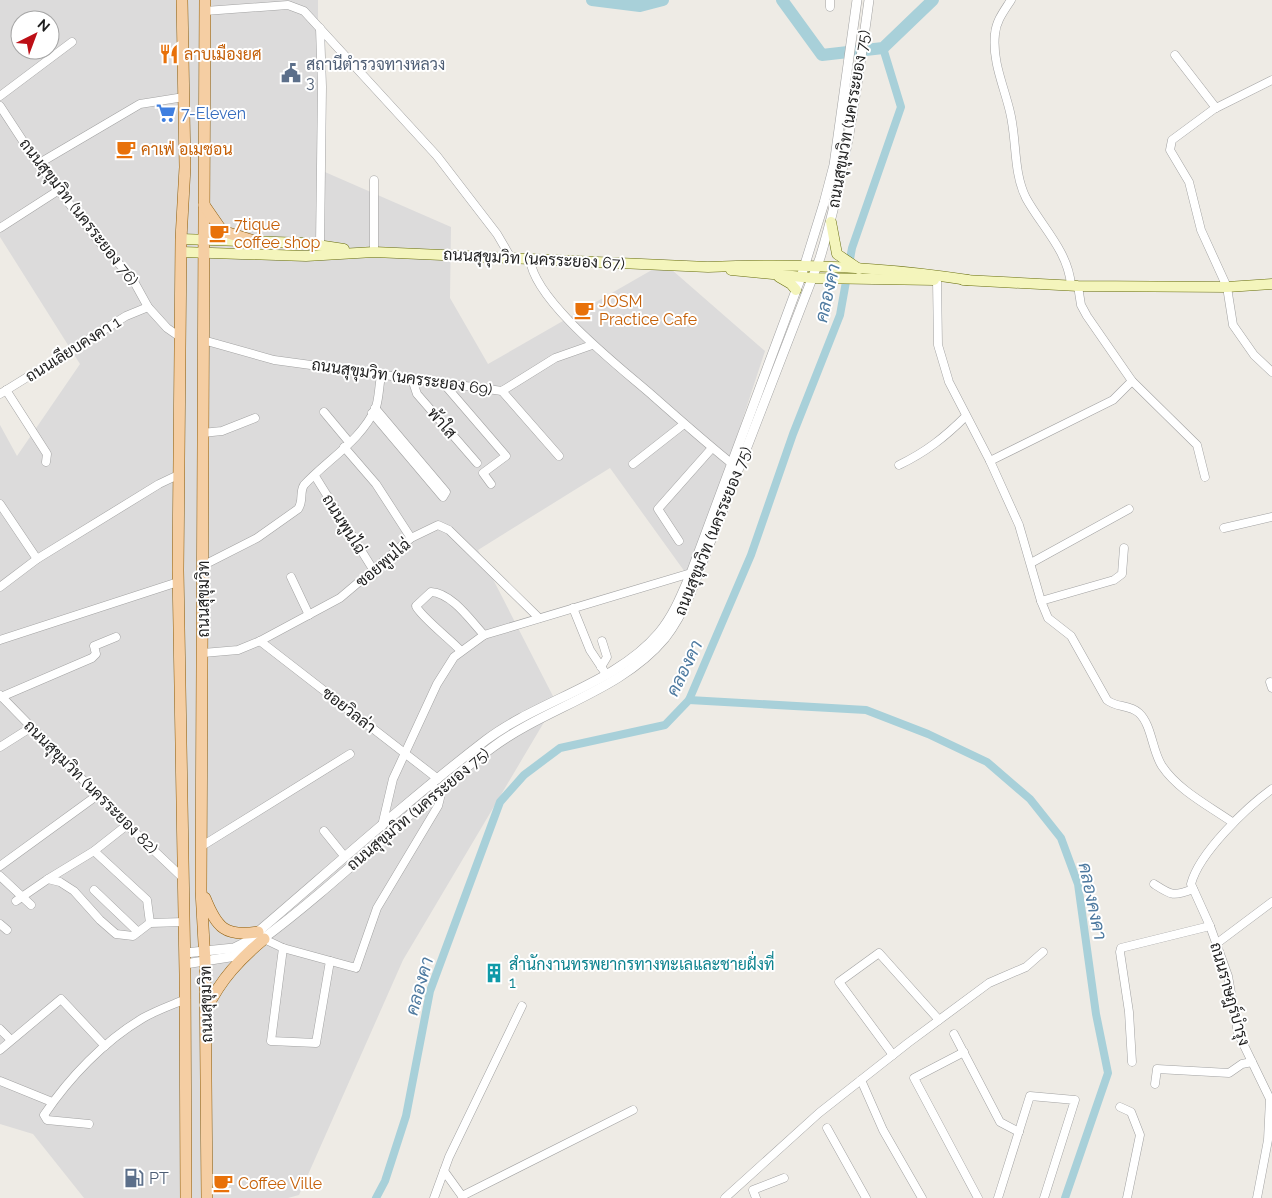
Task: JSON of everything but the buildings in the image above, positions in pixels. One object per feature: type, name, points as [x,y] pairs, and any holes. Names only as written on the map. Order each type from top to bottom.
[{"type":"main road","name":"ถนนสุขุมวิท","points":[[182,0],[184,168],[181,239],[178,582],[186,999],[186,1198]]},
{"type":"main road","name":"ถนนสุขุมวิท","points":[[205,5],[202,340],[204,565],[201,890],[205,956],[208,1104],[207,1198]]},
{"type":"main road","points":[[203,204],[222,231],[254,241]]},
{"type":"main road","points":[[831,222],[834,249],[841,257],[859,268]]},
{"type":"main road","name":"ถนนสุขุมวิท (นครระยอง 67)","points":[[181,239],[320,245],[360,252]]},
{"type":"main road","name":"ถนนสุขุมวิท (นครระยอง 67)","points":[[182,252],[306,256],[374,252],[708,267],[776,276],[830,279],[968,280]]},
{"type":"main road","name":"ถนนสุขุมวิท (นครระยอง 67)","points":[[708,267],[762,264],[817,268],[859,268],[908,271],[968,280]]},
{"type":"main road","points":[[776,276],[791,284],[796,290]]},
{"type":"main road","points":[[968,280],[1074,285],[1227,287],[1272,284]]},
{"type":"main road","points":[[201,890],[211,914],[225,930],[242,934],[261,935]]},
{"type":"main road","points":[[205,1012],[213,994],[261,935]]},
{"type":"street","name":"ถนนสุขุมวิท (นครระยอง 75)","points":[[185,958],[236,956],[503,729],[604,670],[642,651],[659,633],[671,616],[691,573],[801,277],[834,165],[847,83],[857,0]]},
{"type":"street","name":"ถนนสุขุมวิท (นครระยอง 75)","points":[[261,935],[345,857],[436,785],[494,746],[625,673],[646,658],[678,620],[691,592],[817,268],[831,222],[845,162],[858,85],[869,0]]},
{"type":"street","points":[[1011,0],[996,27],[995,62],[1010,113],[1019,178],[1026,198],[1064,259],[1087,316],[1132,381],[1197,445],[1205,477]]},
{"type":"street","points":[[205,5],[288,5],[304,12],[437,156],[497,234],[511,258]]},
{"type":"street","points":[[320,28],[322,87],[320,245]]},
{"type":"street","points":[[0,96],[72,42]]},
{"type":"street","points":[[1175,55],[1216,108]]},
{"type":"street","points":[[1271,82],[1216,108],[1172,140],[1170,150],[1189,182],[1201,230],[1227,287],[1233,325],[1254,355],[1272,372]]},
{"type":"street","points":[[38,164],[140,104],[184,97]]},
{"type":"street","name":"ถนนสุขุมวิท (นครระยอง 76)","points":[[0,106],[4,120],[101,244],[132,278],[148,307],[167,328],[180,337]]},
{"type":"street","points":[[374,180],[374,252]]},
{"type":"street","points":[[0,228],[59,190]]},
{"type":"street","points":[[530,259],[531,269],[539,284],[592,345],[731,463]]},
{"type":"street","points":[[937,280],[936,334],[939,355],[949,382],[990,461],[1019,524],[1041,601],[1052,623],[1071,636],[1107,700],[1114,705],[1134,709],[1141,715],[1157,755],[1168,774],[1194,796],[1232,822]]},
{"type":"street","name":"ถนนเลียบคงคา 1","points":[[3,392],[126,316],[148,307]]},
{"type":"street","name":"ถนนสุขุมวิท (นครระยอง 69)","points":[[202,340],[274,360],[502,391],[555,358],[592,345]]},
{"type":"street","points":[[204,565],[257,538],[298,509],[302,504],[302,489],[347,445],[374,410],[381,376]]},
{"type":"street","name":"พ้าใส","points":[[412,379],[417,394],[477,463]]},
{"type":"street","points":[[990,461],[1114,400],[1132,381]]},
{"type":"street","points":[[444,384],[506,456],[484,473],[491,484]]},
{"type":"street","points":[[502,391],[559,456]]},
{"type":"street","points":[[3,392],[47,454],[46,462]]},
{"type":"street","points":[[374,410],[443,497],[446,492],[402,444]]},
{"type":"street","points":[[324,412],[376,484],[411,538]]},
{"type":"street","points":[[899,465],[924,453],[943,440],[966,416]]},
{"type":"street","points":[[202,433],[222,431],[255,418]]},
{"type":"street","points":[[633,464],[684,424]]},
{"type":"street","points":[[679,541],[658,509],[712,448]]},
{"type":"street","points":[[0,587],[37,559],[159,484],[178,475]]},
{"type":"street","name":"ถนนพูนไฉ่","points":[[315,476],[374,571]]},
{"type":"street","points":[[0,504],[37,559]]},
{"type":"street","points":[[1031,563],[1129,509]]},
{"type":"street","points":[[1224,528],[1272,517]]},
{"type":"street","name":"ซอยพูนไฉ่","points":[[203,653],[238,650],[260,641],[309,615],[340,598],[411,538],[435,526],[446,528],[539,618]]},
{"type":"street","points":[[1041,601],[1114,580],[1122,574],[1124,548]]},
{"type":"street","points":[[382,826],[393,779],[404,753],[437,684],[450,662],[461,651],[484,636],[691,573]]},
{"type":"street","points":[[291,578],[309,615]]},
{"type":"street","points":[[0,640],[178,582]]},
{"type":"street","points":[[461,651],[442,632],[418,613],[416,606],[431,592],[438,592],[453,602],[484,636]]},
{"type":"street","points":[[573,608],[590,650],[604,670]]},
{"type":"street","points":[[1,696],[92,658],[96,654],[94,646],[116,637]]},
{"type":"street","name":"ซอยวิลล่า","points":[[260,641],[404,753],[436,785]]},
{"type":"street","points":[[602,641],[607,657],[604,670]]},
{"type":"street","name":"ถนนสุขุมวิท (นครระยอง 82)","points":[[1,696],[30,728],[99,794],[127,825],[183,878]]},
{"type":"street","points":[[0,747],[30,728]]},
{"type":"street","points":[[202,846],[350,754]]},
{"type":"street","points":[[261,935],[283,948],[356,968],[377,908],[438,806],[440,798],[436,785]]},
{"type":"street","points":[[1154,884],[1170,894],[1178,895],[1193,889],[1191,884],[1195,872],[1232,822],[1272,789]]},
{"type":"street","points":[[0,866],[99,794]]},
{"type":"street","points":[[19,899],[94,851],[127,825]]},
{"type":"street","points":[[324,831],[345,857]]},
{"type":"street","points":[[94,851],[147,900],[150,923]]},
{"type":"street","points":[[0,876],[19,899],[31,905]]},
{"type":"street","points":[[48,880],[60,882],[74,891],[100,920],[116,934],[133,936],[150,923],[184,922]]},
{"type":"street","name":"ถนนราษฎร์บำรุง","points":[[1193,889],[1210,926],[1228,976],[1238,1033],[1268,1092],[1271,1105],[1268,1140],[1257,1198]]},
{"type":"street","points":[[94,890],[138,932]]},
{"type":"street","points":[[1216,944],[1272,902]]},
{"type":"street","points":[[0,924],[7,930]]},
{"type":"street","points":[[1132,1062],[1129,1012],[1121,948],[1125,945],[1210,926]]},
{"type":"street","points":[[283,948],[271,1041],[316,1044],[330,961]]},
{"type":"street","points":[[725,1198],[819,1113],[893,1055],[989,982],[1026,967],[1043,952]]},
{"type":"street","points":[[893,1055],[839,982],[879,953],[939,1020]]},
{"type":"street","points":[[0,1050],[61,999],[105,1046]]},
{"type":"street","points":[[90,1124],[46,1120],[44,1115],[66,1085],[105,1046],[142,1018],[186,999]]},
{"type":"street","points":[[434,1198],[444,1171],[522,1006]]},
{"type":"street","points":[[0,1029],[11,1040]]},
{"type":"street","points":[[954,1034],[1000,1122],[1019,1132]]},
{"type":"street","points":[[964,1052],[914,1078],[978,1198]]},
{"type":"street","points":[[1155,1084],[1157,1069],[1229,1074],[1242,1064],[1252,1062]]},
{"type":"street","points":[[861,1080],[884,1130],[922,1198]]},
{"type":"street","points":[[0,1081],[52,1102]]},
{"type":"street","points":[[998,1198],[1030,1096],[1076,1100],[1044,1198]]},
{"type":"street","points":[[1120,1107],[1131,1112],[1140,1135],[1132,1166],[1127,1198]]},
{"type":"street","points":[[444,1171],[462,1197],[633,1110]]},
{"type":"street","points":[[827,1128],[866,1198]]},
{"type":"street","points":[[756,1198],[753,1190],[784,1178]]},
{"type":"shaded area","points":[[0,0],[318,0],[318,169],[451,227],[450,298],[488,364],[664,263],[765,351],[690,579],[610,468],[478,550],[556,702],[403,960],[299,1195],[288,1198],[84,1198],[33,1134],[0,1124],[0,425],[17,456],[80,364],[0,237]]},
{"type":"waterway","points":[[592,0],[640,6],[663,0]]},
{"type":"waterway","points":[[782,0],[822,55],[883,48],[933,0]]},
{"type":"waterway","name":"คลองคา","points":[[376,1198],[385,1181],[406,1116],[430,991],[500,802],[524,775],[560,748],[665,725],[689,700],[751,555],[793,434],[840,315],[852,248],[901,107],[883,48]]},
{"type":"waterway","name":"คลองคงคา","points":[[689,700],[866,710],[928,734],[987,762],[1030,799],[1061,838],[1078,884],[1096,1014],[1108,1073],[1065,1198]]},
{"type":"place","name":"ลาบเมืองยศ","points":[[169,54]]},
{"type":"place","name":"สถานีตำรวจทางหลวง 3","points":[[291,73]]},
{"type":"place","name":"7-Eleven","points":[[166,113]]},
{"type":"place","name":"คาเฟ่ อเมซอน","points":[[126,149]]},
{"type":"place","name":"7tique coffee shop","points":[[219,233]]},
{"type":"place","name":"JOSM Practice Cafe","points":[[584,310]]},
{"type":"place","name":"สำนักงานทรพยากรทางทะเลและชายฝั่งที่ 1","points":[[494,973]]},
{"type":"place","name":"PT","points":[[134,1178]]},
{"type":"place","name":"Coffee Ville","points":[[223,1183]]}]
